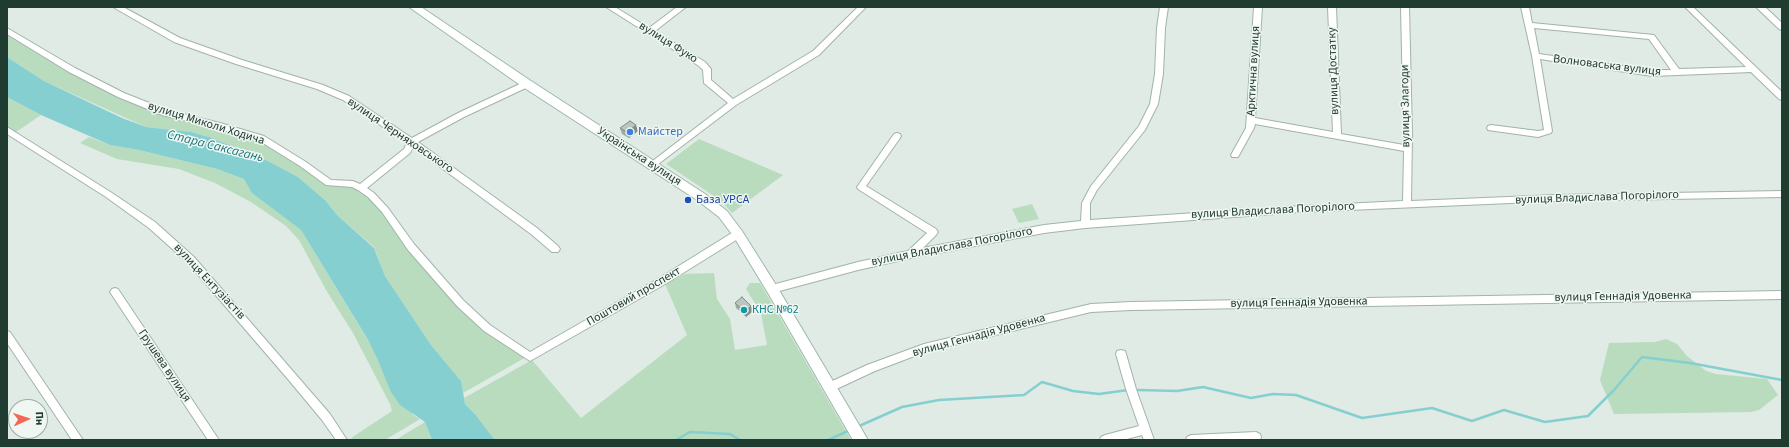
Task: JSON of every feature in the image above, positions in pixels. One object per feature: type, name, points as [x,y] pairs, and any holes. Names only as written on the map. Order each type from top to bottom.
[{"type":"street","name":"вулиця Черняховського","points":[[118,7],[177,40],[239,62],[320,87],[346,98],[412,142],[534,231],[555,249]]},
{"type":"street","name":"Українська вулиця","points":[[414,7],[527,84],[653,165],[723,214],[738,234],[772,289],[861,440]]},
{"type":"street","name":"вулиця Фуко","points":[[610,7],[702,64],[707,69],[707,78],[710,84],[734,103]]},
{"type":"street","points":[[650,31],[682,7]]},
{"type":"street","points":[[653,165],[734,103],[816,53],[862,7]]},
{"type":"street","points":[[1085,224],[1086,203],[1094,188],[1142,128],[1154,104],[1159,74],[1161,28],[1164,7]]},
{"type":"street","name":"Арктична вулиця","points":[[1235,155],[1250,128],[1256,61],[1258,7]]},
{"type":"street","name":"вулиця Достатку","points":[[1332,7],[1337,136]]},
{"type":"street","name":"вулиця Злагоди","points":[[1405,7],[1408,134],[1407,205]]},
{"type":"street","name":"Волноваська вулиця","points":[[1491,128],[1538,134],[1545,134],[1548,131],[1536,56],[1525,7]]},
{"type":"street","points":[[1689,7],[1782,97]]},
{"type":"street","points":[[1760,7],[1782,27]]},
{"type":"street","name":"Волноваська вулиця","points":[[1529,25],[1611,34],[1651,36],[1678,73]]},
{"type":"street","name":"вулиця Миколи Ходича","points":[[7,31],[72,70],[121,95],[165,113],[220,126],[261,138],[303,164],[329,183],[353,184],[361,188],[371,195],[385,210],[411,247],[460,303],[487,328],[530,358]]},
{"type":"street","name":"Волноваська вулиця","points":[[1536,56],[1652,73],[1754,69]]},
{"type":"street","points":[[361,188],[407,151],[412,142],[461,115],[527,84]]},
{"type":"street","points":[[1251,120],[1407,149]]},
{"type":"street","name":"вулиця Ентузіастів","points":[[7,130],[109,195],[152,225],[191,260],[292,375],[326,417],[342,440]]},
{"type":"street","points":[[896,136],[861,187],[933,232],[912,254]]},
{"type":"street","name":"вулиця Владислава Погорілого","points":[[772,289],[858,266],[912,254],[1085,224],[1302,209],[1557,198],[1782,194]]},
{"type":"street","name":"Поштовий проспект","points":[[530,358],[664,280],[738,234]]},
{"type":"street","name":"Грушева вулиця","points":[[115,292],[214,440]]},
{"type":"street","name":"вулиця Геннадія Удовенка","points":[[830,387],[871,368],[924,348],[1091,308],[1131,306],[1782,295]]},
{"type":"street","points":[[7,335],[78,440]]},
{"type":"street","points":[[1121,354],[1131,389],[1149,440]]},
{"type":"street","points":[[1105,440],[1145,429]]},
{"type":"street","points":[[1191,440],[1256,437]]},
{"type":"green space","points":[[7,31],[72,70],[165,113],[261,138],[329,183],[361,188],[460,303],[528,356],[463,393],[461,381],[431,345],[385,276],[374,247],[337,215],[326,201],[298,177],[268,161],[209,137],[191,132],[146,127],[44,81],[7,57]]},
{"type":"green space","points":[[7,97],[41,115],[13,134],[7,130]]},
{"type":"green space","points":[[89,137],[110,145],[139,150],[217,169],[244,179],[253,193],[301,230],[413,415],[420,419],[385,440],[354,440],[351,438],[392,411],[390,404],[353,333],[326,290],[299,240],[286,226],[251,202],[215,183],[179,169],[117,159],[80,143]]},
{"type":"green space","points":[[699,139],[783,175],[732,213],[721,201],[666,164]]},
{"type":"green space","points":[[1032,204],[1039,219],[1019,223],[1012,209]]},
{"type":"green space","points":[[714,273],[717,299],[730,319],[735,350],[767,345],[761,313],[746,289],[750,283],[760,283],[851,440],[495,440],[475,414],[465,404],[464,398],[532,360],[581,418],[687,335],[665,284],[685,274]]},
{"type":"green space","points":[[1666,339],[1677,344],[1687,356],[1706,371],[1716,374],[1767,379],[1778,395],[1759,410],[1751,412],[1614,414],[1600,380],[1609,343],[1655,342]]},
{"type":"green space","points":[[425,422],[432,440],[397,440],[397,439]]},
{"type":"water","name":"Стара Саксагань","points":[[7,57],[44,81],[122,118],[146,127],[191,132],[209,137],[268,161],[298,177],[326,201],[337,215],[374,248],[385,276],[431,345],[461,381],[465,404],[475,414],[495,440],[432,440],[425,422],[400,405],[391,392],[368,340],[301,230],[252,193],[244,179],[217,169],[139,150],[110,145],[41,115],[7,97]]},
{"type":"building","points":[[630,121],[636,125],[627,132],[620,128]]},
{"type":"building","points":[[742,297],[751,306],[745,312],[735,303]]},
{"type":"waterway","points":[[1138,390],[1177,391],[1203,387],[1251,398],[1273,394],[1296,395],[1362,418],[1432,408],[1472,421],[1504,410],[1545,422],[1588,416],[1614,390],[1642,357],[1690,363],[1782,380]]},
{"type":"waterway","points":[[857,427],[902,407],[939,400],[1024,395],[1042,382],[1073,391],[1099,394],[1128,390]]},
{"type":"waterway","points":[[828,440],[850,430]]},
{"type":"waterway","points":[[676,440],[690,432],[730,434],[740,440]]},
{"type":"place","name":"Майстер","points":[[630,132]]},
{"type":"place","name":"База УРСА","points":[[688,200]]},
{"type":"place","name":"КНС №62","points":[[744,310]]}]
